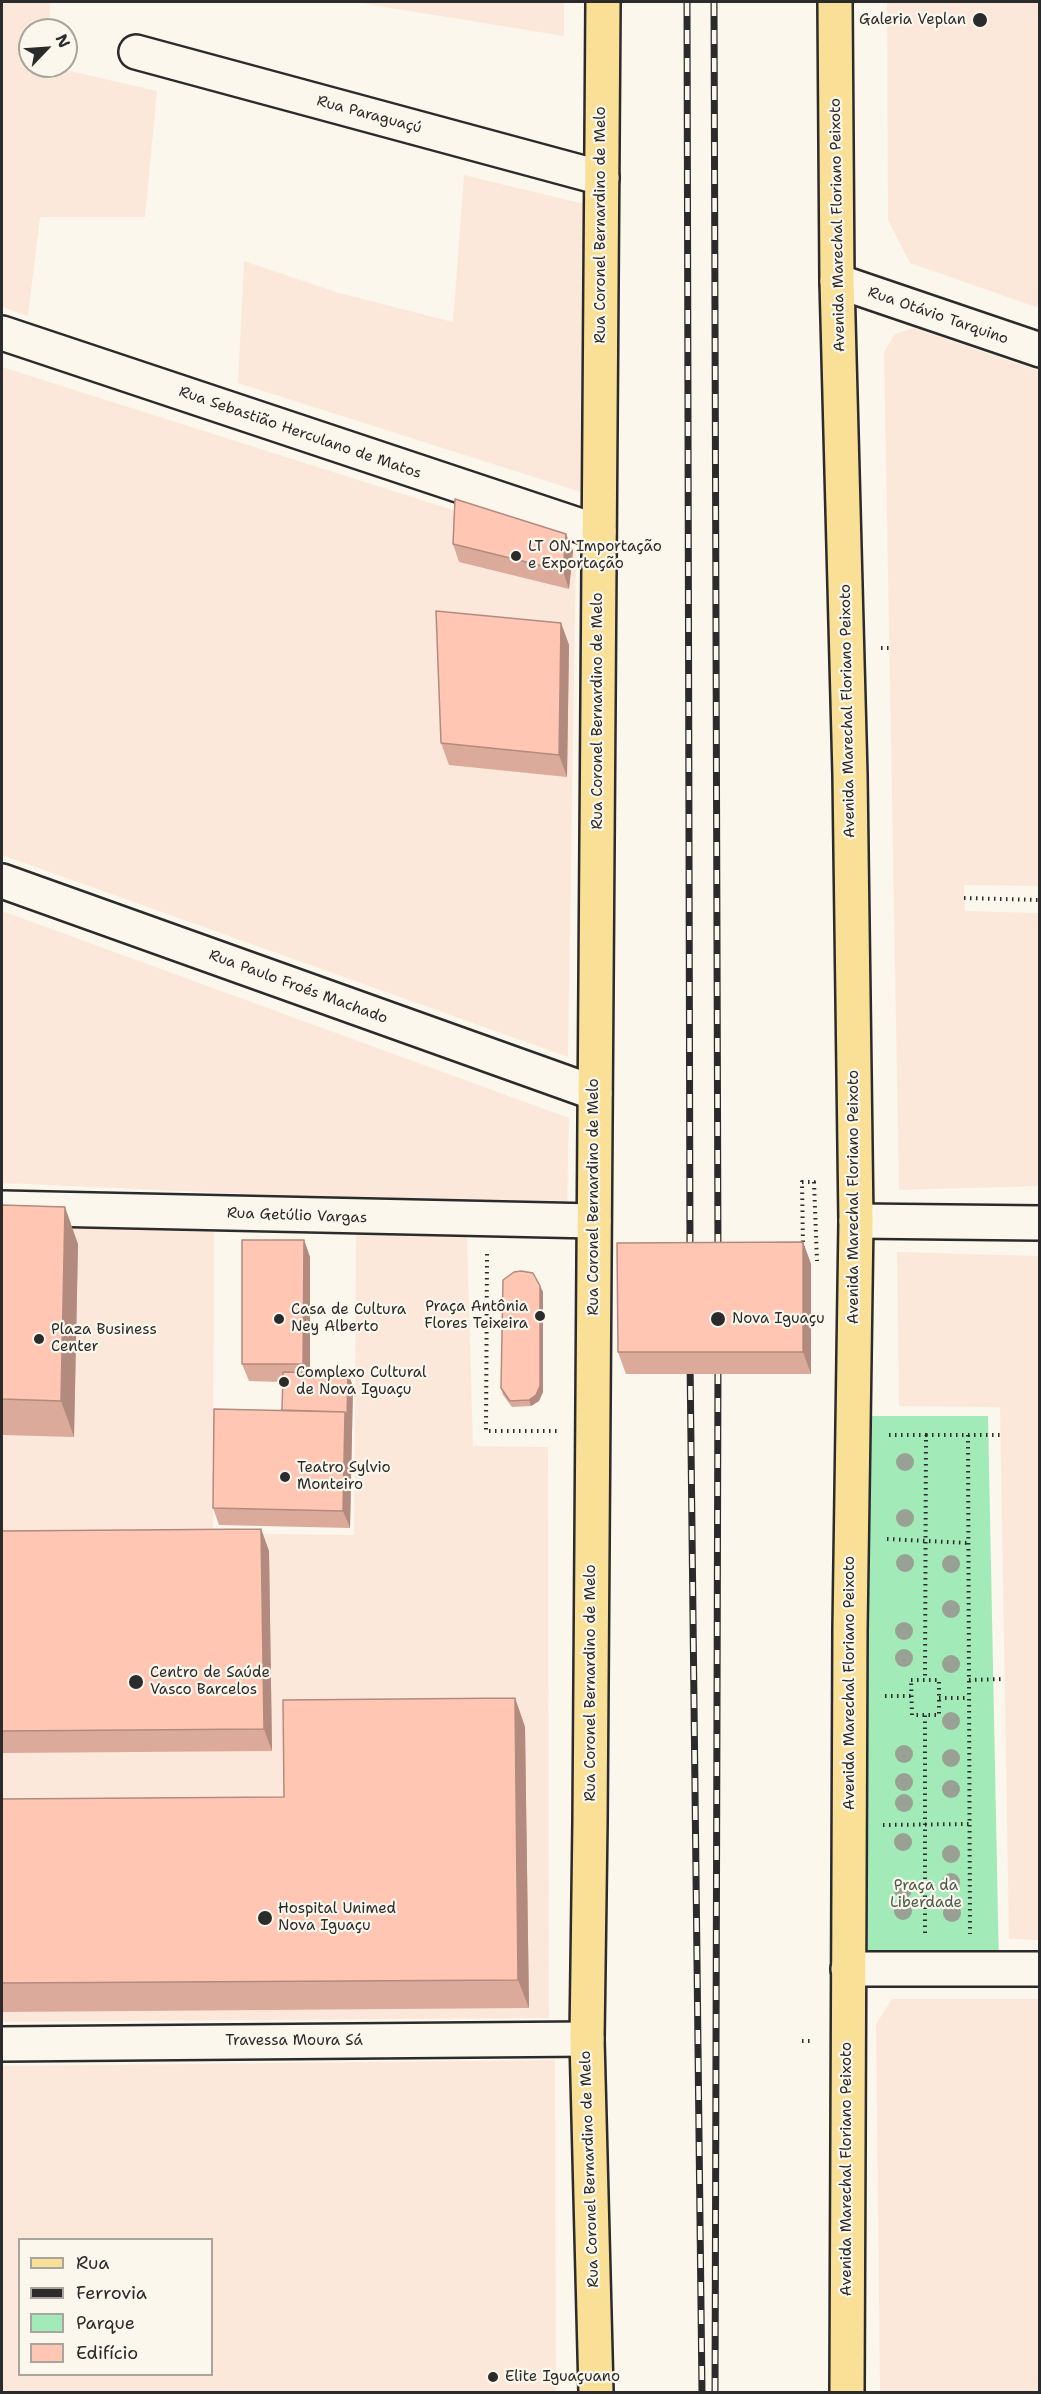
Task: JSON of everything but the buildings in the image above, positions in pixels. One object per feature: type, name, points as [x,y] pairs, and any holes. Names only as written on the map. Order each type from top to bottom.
[{"type":"main road","name":"Rua Coronel Bernardino de Melo","points":[[596,2392],[586,2039],[603,2]]},
{"type":"main road","name":"Avenida Marechal Floriano Peixoto","points":[[835,2],[837,281],[850,775],[856,1221],[848,1969],[847,2392]]},
{"type":"street","name":"Rua Paraguaçú","points":[[136,52],[602,178]]},
{"type":"street","name":"Rua Otávio Tarquino","points":[[837,281],[1040,350]]},
{"type":"street","name":"Rua Sebastião Herculano de Matos","points":[[2,333],[599,532]]},
{"type":"street","name":"Rua Paulo Froés Machado","points":[[2,881],[595,1093]]},
{"type":"street","name":"Rua Getúlio Vargas","points":[[2,1208],[487,1221],[594,1221]]},
{"type":"street","points":[[856,1221],[1040,1223]]},
{"type":"street","points":[[848,1969],[1040,1969]]},
{"type":"street","name":"Travessa Moura Sá","points":[[2,2044],[586,2039]]},
{"type":"path","points":[[964,898],[1040,900]]},
{"type":"path","points":[[803,1252],[801,1182],[814,1182],[817,1272]]},
{"type":"path","points":[[487,1221],[486,1431],[592,1431]]},
{"type":"path","points":[[882,1435],[1000,1435]]},
{"type":"path","points":[[925,1680],[926,1435]]},
{"type":"path","points":[[968,1435],[970,1944]]},
{"type":"path","points":[[881,1539],[968,1543]]},
{"type":"path","points":[[969,1680],[1004,1679]]},
{"type":"path","points":[[911,1680],[939,1680],[939,1715],[912,1715],[911,1696],[911,1680]]},
{"type":"path","points":[[880,1696],[911,1696]]},
{"type":"path","points":[[939,1698],[969,1698]]},
{"type":"path","points":[[925,1715],[925,1943]]},
{"type":"path","points":[[879,1826],[969,1824]]},
{"type":"shaded area","points":[[2,2],[50,2],[49,18],[18,18],[18,78],[78,78],[78,73],[157,91],[145,217],[40,217],[28,316],[2,307]]},
{"type":"shaded area","points":[[354,2],[564,2],[564,36]]},
{"type":"shaded area","points":[[887,2],[1039,2],[1039,308],[910,263],[888,220]]},
{"type":"shaded area","points":[[464,175],[584,204],[581,492],[238,383],[244,261],[339,293],[453,322]]},
{"type":"shaded area","points":[[914,328],[1039,371],[1039,886],[964,885],[965,911],[1039,913],[1039,1186],[899,1190],[884,352],[895,334]]},
{"type":"shaded area","points":[[2,367],[576,549],[568,1057],[2,855]]},
{"type":"shaded area","points":[[2,911],[569,1118],[567,1208],[2,1183]]},
{"type":"shaded area","points":[[2,1225],[214,1229],[213,1533],[354,1535],[356,1230],[467,1236],[473,1446],[548,1447],[549,2018],[2,2022]]},
{"type":"shaded area","points":[[897,1252],[1039,1256],[1039,1940],[1009,1939],[1000,1407],[899,1406]]},
{"type":"shaded area","points":[[892,1999],[1039,1999],[1039,2392],[880,2392],[876,2024]]},
{"type":"shaded area","points":[[555,2060],[556,2392],[2,2392],[2,2066]]},
{"type":"green space","name":"Praça da Liberdade","points":[[858,1416],[988,1416],[999,1968],[853,1966]]},
{"type":"railway","points":[[687,2],[690,1259]]},
{"type":"railway","points":[[714,2],[718,1258]]},
{"type":"railway","points":[[715,2392],[718,1357]]},
{"type":"railway","points":[[690,1358],[702,2392]]},
{"type":"place","name":"Galeria Veplan","points":[[980,20]]},
{"type":"place","name":"LT ON Importação e Exportação","points":[[516,556]]},
{"type":"place","name":"Praça Antônia Flores Teixeira","points":[[540,1316]]},
{"type":"place","name":"Casa de Cultura Ney Alberto","points":[[279,1319]]},
{"type":"place","name":"Nova Iguaçu","points":[[718,1319]]},
{"type":"place","name":"Plaza Business Center","points":[[39,1339]]},
{"type":"place","name":"Complexo Cultural de Nova Iguaçu","points":[[284,1382]]},
{"type":"place","name":"Teatro Sylvio Monteiro","points":[[285,1477]]},
{"type":"place","name":"Centro de Saúde Vasco Barcelos","points":[[136,1682]]},
{"type":"place","name":"Hospital Unimed Nova Iguaçu","points":[[265,1918]]},
{"type":"place","name":"Elite Iguaçuano","points":[[493,2377]]}]
